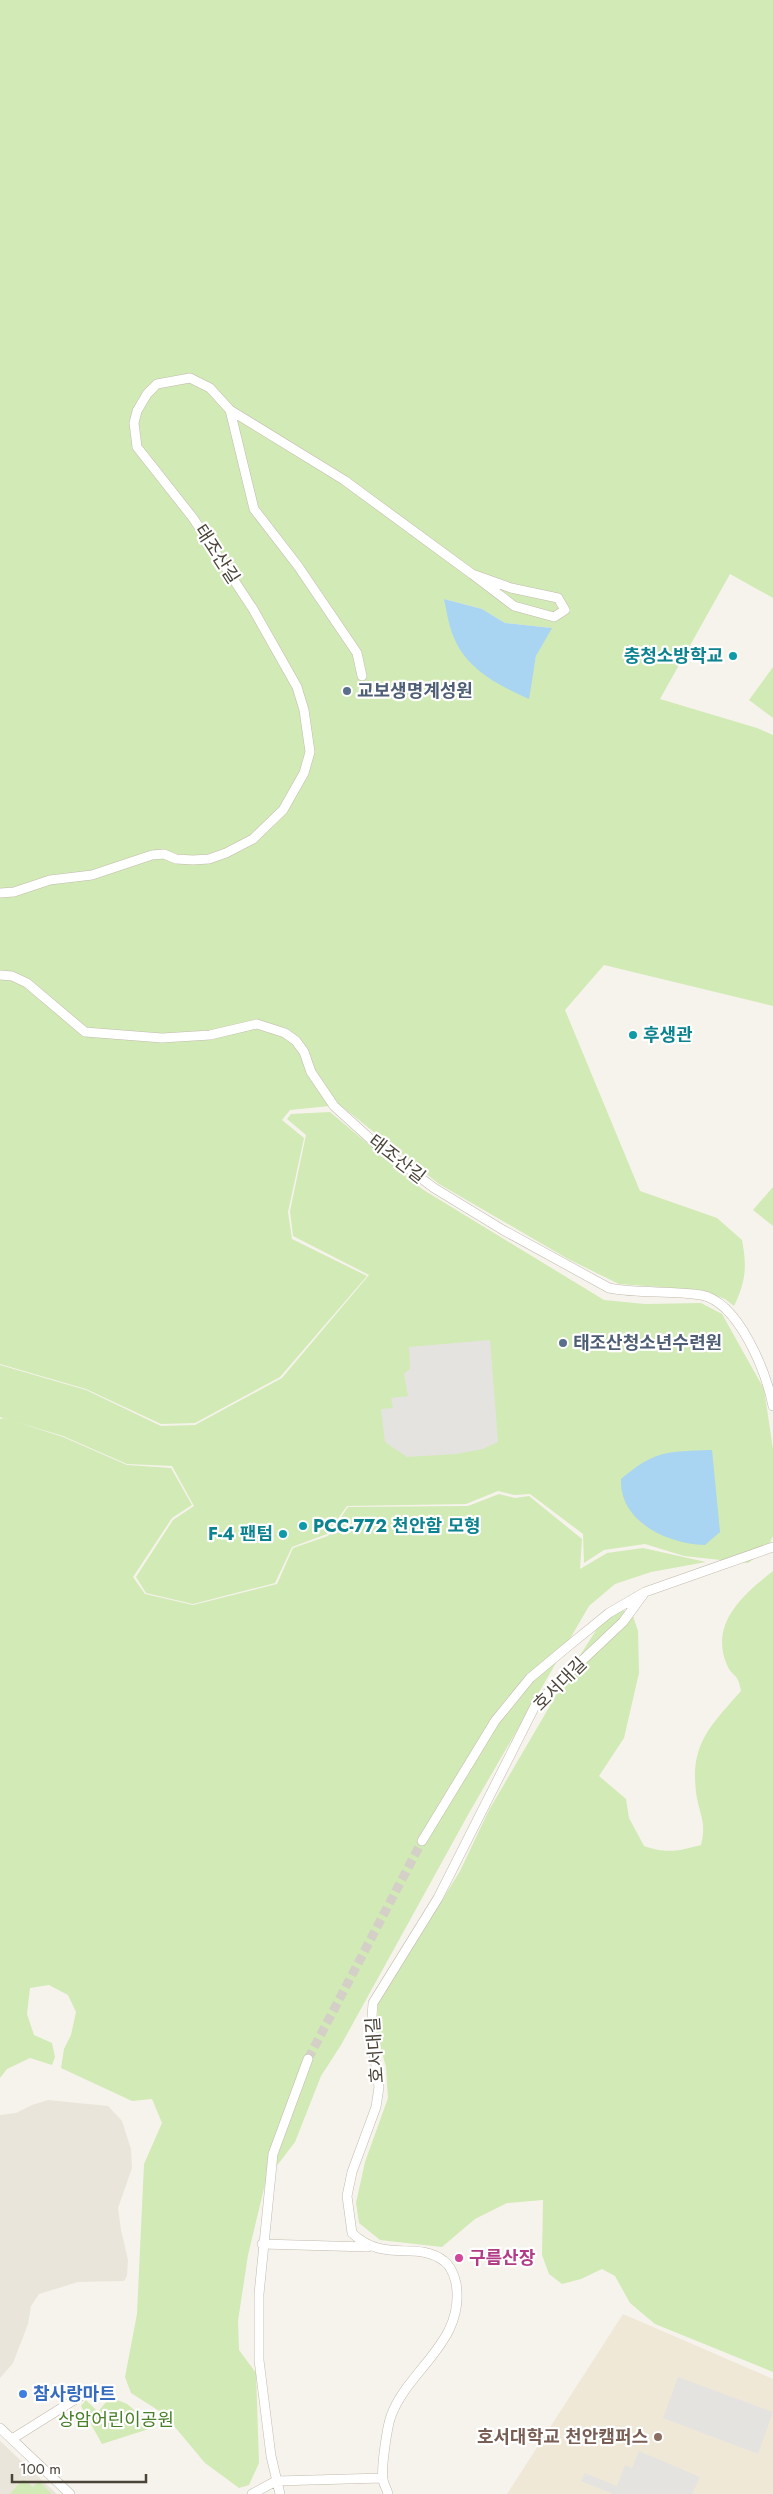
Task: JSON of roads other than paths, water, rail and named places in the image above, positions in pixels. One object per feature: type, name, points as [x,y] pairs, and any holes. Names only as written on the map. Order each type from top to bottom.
[{"type":"street","name":"태조산길","points":[[0,893],[14,892],[50,880],[92,875],[152,855],[164,854],[176,859],[193,860],[209,859],[226,853],[253,839],[283,810],[297,789],[310,752],[304,710],[297,686],[253,609],[193,518],[137,447],[134,423],[137,411],[147,394],[157,384],[190,378],[210,388],[230,410],[254,509],[298,566],[357,653],[362,676]]},
{"type":"street","points":[[230,410],[344,480],[514,606],[554,617],[565,610],[558,598],[511,588],[472,574]]},
{"type":"street","name":"태조산길","points":[[0,975],[12,976],[27,983],[85,1032],[162,1038],[210,1035],[257,1024],[286,1033],[296,1041],[304,1052],[312,1072],[334,1106],[376,1144],[434,1188],[503,1230],[609,1288],[628,1292],[702,1295],[717,1301],[727,1309],[741,1329],[766,1382],[773,1406]]},
{"type":"street","points":[[422,1841],[495,1721],[530,1678],[609,1613],[645,1592],[773,1547]]},
{"type":"street","name":"호서대길","points":[[371,2248],[352,2233],[347,2196],[352,2172],[376,2107],[379,2078],[371,2031],[373,2003],[379,1990],[438,1898],[536,1704],[623,1622],[645,1592]]},
{"type":"street","points":[[280,2494],[271,2456],[260,2360],[259,2294],[262,2244],[273,2154],[308,2059]]},
{"type":"street","points":[[262,2244],[371,2248],[422,2253],[443,2260],[454,2276],[457,2290],[457,2305],[444,2340],[397,2403],[391,2415],[387,2430],[383,2478],[388,2494]]},
{"type":"street","points":[[12,2439],[87,2392]]},
{"type":"street","points":[[0,2428],[70,2494]]},
{"type":"street","points":[[252,2494],[276,2481],[383,2478]]},
{"type":"water","points":[[444,599],[482,609],[505,623],[552,628],[536,656],[529,699],[496,683],[468,660],[453,635]]},
{"type":"water","points":[[712,1450],[720,1532],[705,1545],[691,1544],[662,1535],[648,1528],[637,1519],[628,1507],[623,1494],[621,1479],[644,1462],[663,1454]]},
{"type":"tunnel","points":[[308,2059],[422,1841]]},
{"type":"place","name":"충청소방학교","points":[[733,656]]},
{"type":"place","name":"교보생명계성원","points":[[347,691]]},
{"type":"place","name":"후생관","points":[[633,1035]]},
{"type":"place","name":"태조산청소년수련원","points":[[563,1343]]},
{"type":"place","name":"PCC-772 천안함 모형","points":[[303,1526]]},
{"type":"place","name":"F-4 팬텀","points":[[283,1534]]},
{"type":"place","name":"구름산장","points":[[459,2258]]},
{"type":"place","name":"참사랑마트","points":[[23,2394]]},
{"type":"place","name":"호서대학교 천안캠퍼스","points":[[658,2437]]},
{"type":"park label","name":"상암어린이공원","points":[[116,2420]]}]
